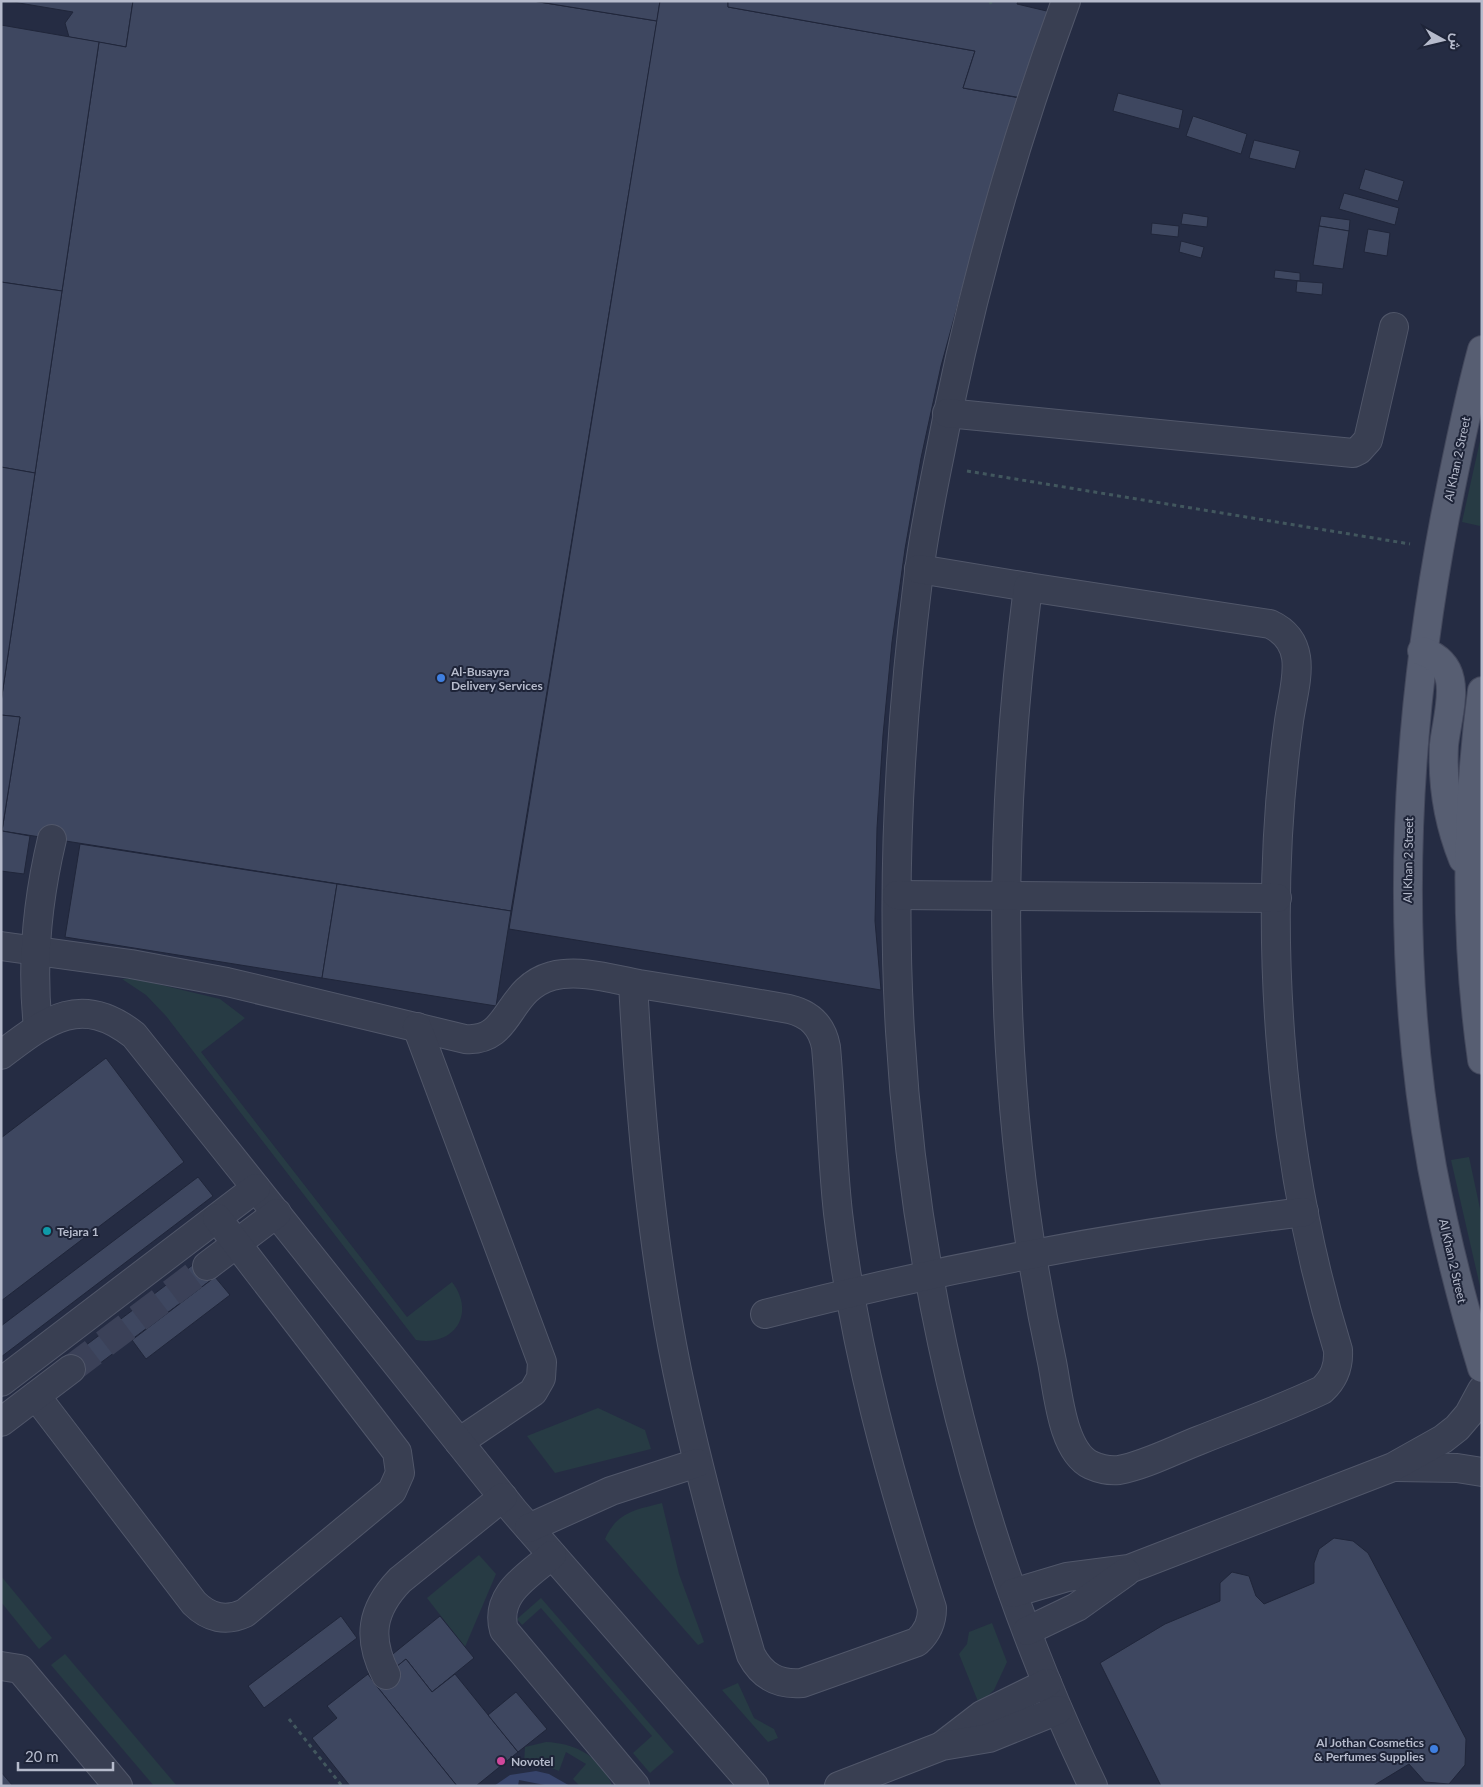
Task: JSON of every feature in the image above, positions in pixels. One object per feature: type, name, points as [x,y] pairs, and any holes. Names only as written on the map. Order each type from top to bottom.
[{"type":"main road","name":"Al Khan 2 Street","points":[[1482,350],[1457,456],[1422,650],[1414,724],[1408,816],[1408,946],[1413,1020],[1434,1175],[1447,1238],[1482,1368]]},
{"type":"main road","points":[[1422,650],[1441,662],[1450,680],[1444,748],[1445,781],[1449,814],[1470,877]]},
{"type":"main road","points":[[1482,691],[1472,797],[1470,877],[1472,957],[1482,1060]]},
{"type":"street","points":[[1066,1],[1013,159],[983,262],[947,413],[919,569],[905,706],[897,895],[900,1031],[906,1109],[929,1274],[963,1430],[986,1512],[1013,1593],[1058,1710],[1093,1786]]},
{"type":"street","points":[[947,413],[1353,453],[1359,450],[1368,440],[1394,328]]},
{"type":"street","points":[[919,569],[1270,624],[1287,634],[1293,642],[1298,660],[1282,784],[1277,898],[1277,977],[1291,1134],[1304,1212],[1318,1276],[1338,1350],[1338,1362],[1330,1382],[1322,1390],[1174,1450],[1117,1470],[1105,1470],[1084,1461],[1070,1443],[1048,1342],[1032,1253],[1014,1092],[1007,976],[1006,896],[1012,741],[1028,587]]},
{"type":"street","points":[[38,1027],[34,949],[42,885],[52,839]]},
{"type":"street","points":[[897,895],[1277,898]]},
{"type":"street","points":[[1,946],[34,949],[227,982],[465,1039],[485,1038],[501,1026],[520,996],[540,980],[552,976],[577,974],[633,983],[799,1011],[814,1021],[820,1029],[826,1047],[838,1214],[849,1292],[874,1416],[896,1495],[932,1608],[932,1618],[924,1635],[908,1646],[802,1683],[789,1684],[777,1681],[766,1675],[757,1666],[751,1655],[722,1560],[697,1463],[677,1368],[648,1177],[638,1080],[633,983]]},
{"type":"street","points":[[1,1055],[38,1027],[65,1015],[80,1013],[110,1018],[122,1025],[144,1046],[516,1512],[749,1784]]},
{"type":"street","points":[[417,1027],[542,1362],[541,1378],[533,1392],[459,1442]]},
{"type":"street","points":[[1,1382],[256,1188]]},
{"type":"street","points":[[765,1314],[849,1292],[1032,1253],[1172,1229],[1304,1212]]},
{"type":"street","points":[[207,1266],[277,1213]]},
{"type":"street","points":[[36,1396],[194,1603],[200,1610],[218,1618],[236,1617],[245,1613],[392,1491],[400,1473],[400,1462],[392,1444],[216,1218]]},
{"type":"street","points":[[1,1422],[71,1369]]},
{"type":"street","points":[[1013,1593],[1067,1577],[1129,1569],[1393,1467],[1428,1449],[1457,1428],[1469,1414],[1482,1390]]},
{"type":"street","points":[[392,1670],[378,1660],[374,1642],[374,1625],[379,1608],[388,1593],[400,1580],[516,1512],[611,1491],[697,1463]]},
{"type":"street","points":[[1393,1467],[1457,1468],[1482,1472]]},
{"type":"street","points":[[552,1555],[508,1594],[501,1612],[504,1630],[635,1786]]},
{"type":"street","points":[[1027,1631],[1077,1607],[1129,1569]]},
{"type":"street","points":[[11,1667],[118,1786]]},
{"type":"street","points":[[942,1746],[982,1715],[1047,1683]]},
{"type":"street","points":[[839,1786],[942,1746],[989,1738],[1058,1710]]},
{"type":"path","points":[[937,466],[1439,549]]},
{"type":"path","points":[[289,1719],[342,1786]]},
{"type":"shaded area","points":[[1482,432],[1482,516],[1480,526],[1462,522]]},
{"type":"shaded area","points":[[132,978],[220,999],[245,1018],[201,1052],[407,1317],[452,1282],[459,1294],[462,1305],[458,1325],[451,1333],[430,1341],[416,1340],[166,1016],[146,995],[122,979]]},
{"type":"shaded area","points":[[1469,1157],[1482,1218],[1482,1295],[1451,1160]]},
{"type":"shaded area","points":[[598,1408],[645,1430],[651,1449],[555,1473],[527,1436]]},
{"type":"shaded area","points":[[662,1503],[679,1574],[704,1642],[698,1645],[605,1539],[615,1523],[621,1518],[635,1510]]},
{"type":"shaded area","points":[[479,1555],[496,1574],[465,1647],[427,1598]]},
{"type":"shaded area","points":[[1,1576],[52,1638],[39,1649],[1,1602]]},
{"type":"shaded area","points":[[541,1598],[674,1752],[650,1773],[633,1753],[652,1736],[541,1608],[522,1625],[517,1619]]},
{"type":"shaded area","points":[[992,1623],[1007,1662],[994,1690],[979,1704],[959,1654],[967,1644],[969,1632]]},
{"type":"shaded area","points":[[65,1654],[177,1786],[154,1786],[51,1665]]},
{"type":"shaded area","points":[[738,1683],[754,1718],[774,1729],[778,1738],[768,1742],[722,1690]]},
{"type":"shaded area","points":[[546,1742],[567,1745],[586,1754],[602,1767],[612,1786],[580,1786],[573,1779],[586,1764],[566,1752],[559,1771],[542,1764],[524,1763],[525,1747]]},
{"type":"water","points":[[536,1771],[549,1774],[570,1786],[550,1786],[519,1780],[518,1786],[494,1786],[510,1775]]},
{"type":"building","points":[[7,1],[133,1],[126,47],[69,37],[65,23],[73,12]]},
{"type":"building","points":[[133,1],[533,1],[657,21],[511,911],[2,831],[20,717],[1,715],[1,702],[99,42],[126,47]]},
{"type":"building","points":[[533,1],[660,1],[657,21]]},
{"type":"building","points":[[660,1],[728,1],[728,7],[975,51],[963,88],[1020,98],[990,187],[941,366],[921,458],[905,549],[892,642],[877,828],[875,921],[881,990],[509,929]]},
{"type":"building","points":[[728,1],[1018,1],[1017,4],[1055,13],[1028,99],[963,88],[975,51],[728,7]]},
{"type":"building","points":[[1,25],[99,42],[62,291],[1,282]]},
{"type":"building","points":[[1118,93],[1183,110],[1179,129],[1113,111]]},
{"type":"building","points":[[1193,116],[1247,134],[1241,154],[1186,136]]},
{"type":"building","points":[[1254,140],[1300,151],[1295,169],[1249,158]]},
{"type":"building","points":[[1365,169],[1404,181],[1398,201],[1359,189]]},
{"type":"building","points":[[1344,193],[1399,208],[1395,225],[1339,209]]},
{"type":"building","points":[[1183,213],[1208,217],[1207,227],[1181,224]]},
{"type":"building","points":[[1321,216],[1350,220],[1349,231],[1319,226]]},
{"type":"building","points":[[1152,223],[1179,226],[1178,237],[1151,234]]},
{"type":"building","points":[[1319,226],[1349,231],[1343,269],[1313,265]]},
{"type":"building","points":[[1368,229],[1390,233],[1387,256],[1364,252]]},
{"type":"building","points":[[1181,241],[1204,247],[1201,258],[1179,252]]},
{"type":"building","points":[[1275,270],[1300,273],[1300,281],[1274,278]]},
{"type":"building","points":[[1297,281],[1323,283],[1322,295],[1296,292]]},
{"type":"building","points":[[1,282],[62,291],[35,473],[1,467]]},
{"type":"building","points":[[1,467],[35,473],[1,702]]},
{"type":"building","points":[[1,715],[20,717],[1,837]]},
{"type":"building","points":[[2,831],[30,836],[24,874],[1,871]]},
{"type":"building","points":[[80,844],[337,884],[322,978],[65,937]]},
{"type":"building","points":[[337,884],[511,911],[496,1006],[322,978]]},
{"type":"building","name":"Tejara 1","points":[[106,1058],[184,1162],[1,1301],[1,1138]]},
{"type":"building","points":[[198,1177],[213,1196],[1,1357],[1,1326]]},
{"type":"building","points":[[202,1258],[215,1277],[79,1379],[65,1361]]},
{"type":"building","points":[[215,1277],[230,1295],[146,1359],[132,1340]]},
{"type":"building","points":[[1334,1538],[1353,1541],[1368,1553],[1466,1739],[1465,1765],[1449,1784],[1425,1782],[1409,1764],[1373,1786],[1161,1786],[1100,1663],[1165,1624],[1220,1601],[1220,1583],[1232,1572],[1249,1576],[1256,1596],[1264,1604],[1314,1583],[1314,1563],[1319,1549]]},
{"type":"building","points":[[341,1616],[357,1638],[264,1708],[248,1686]]},
{"type":"building","points":[[440,1616],[474,1658],[432,1692],[406,1659],[375,1684],[368,1674]]},
{"type":"building","points":[[406,1659],[432,1692],[455,1674],[518,1752],[476,1786],[457,1786],[375,1684]]},
{"type":"building","points":[[368,1674],[457,1786],[350,1786],[312,1738],[337,1718],[327,1706]]},
{"type":"building","points":[[516,1692],[547,1729],[518,1752],[488,1715]]},
{"type":"building","points":[[1,1772],[13,1786],[1,1786]]},
{"type":"tunnel","points":[[71,1369],[207,1266]]},
{"type":"place","name":"Al-Busayra Delivery Services","points":[[441,678]]},
{"type":"place","name":"Tejara 1","points":[[47,1231]]},
{"type":"place","name":"Al Jothan Cosmetics & Perfumes Supplies","points":[[1434,1749]]},
{"type":"place","name":"Novotel","points":[[501,1761]]}]
